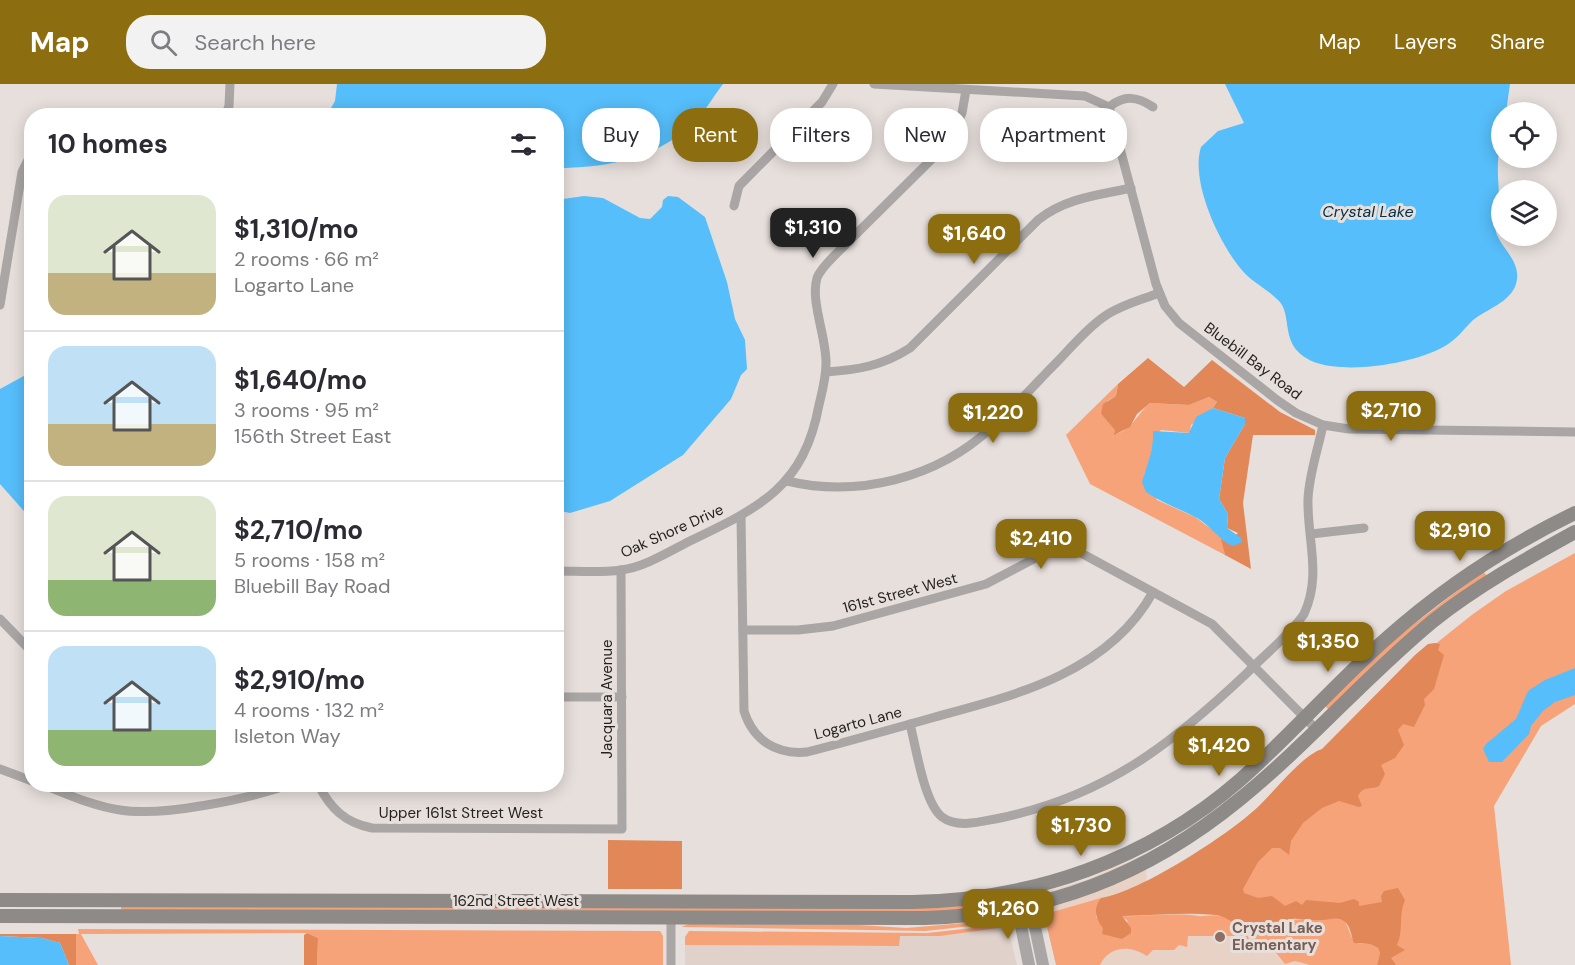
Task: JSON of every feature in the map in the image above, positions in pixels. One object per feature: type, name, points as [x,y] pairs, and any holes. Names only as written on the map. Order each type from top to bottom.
[{"type":"main road","name":"162nd Street West","points":[[0,900],[912,902],[958,900],[1021,890],[1098,868],[1156,840],[1227,791],[1386,639],[1437,598],[1523,540],[1575,513]]},
{"type":"main road","name":"162nd Street West","points":[[0,916],[924,918],[1024,907],[1117,877],[1169,850],[1241,799],[1404,647],[1446,612],[1520,563],[1575,532]]},
{"type":"street","points":[[228,108],[230,84]]},
{"type":"street","points":[[874,84],[1085,96],[1109,107],[1123,98],[1143,100],[1152,106]]},
{"type":"street","points":[[734,206],[740,186],[822,102],[831,85]]},
{"type":"street","points":[[966,90],[962,113],[949,142],[820,272],[816,288],[825,348],[826,372],[811,441],[788,481],[816,486],[864,486],[903,478],[933,466],[968,446],[991,429],[1104,316],[1159,293]]},
{"type":"street","name":"Bluebill Bay Road","points":[[1109,107],[1159,293],[1168,311],[1186,329],[1287,407],[1323,425],[1349,429],[1575,432]]},
{"type":"street","points":[[0,305],[24,168]]},
{"type":"street","points":[[826,372],[867,368],[910,348],[1038,220],[1053,208],[1068,202],[1131,188]]},
{"type":"street","points":[[910,724],[929,796],[942,821],[966,823],[1021,813],[1095,786],[1127,771],[1163,747],[1197,721],[1299,622],[1307,607],[1314,575],[1309,489],[1323,425]]},
{"type":"street","name":"Oak Shore Drive","points":[[564,571],[621,570],[649,561],[741,516],[766,501],[788,481]]},
{"type":"street","name":"Logarto Lane","points":[[741,516],[744,711],[757,737],[771,747],[788,752],[807,752],[1021,694],[1059,677],[1124,633],[1144,609],[1154,592]]},
{"type":"street","points":[[1311,534],[1364,528]]},
{"type":"street","points":[[1056,537],[1057,549],[1081,553],[1212,624],[1316,729]]},
{"type":"street","name":"161st Street West","points":[[743,630],[806,630],[849,623],[986,584],[1040,555],[1057,549]]},
{"type":"street","name":"Jacquara Avenue","points":[[621,570],[622,829]]},
{"type":"street","points":[[0,619],[24,644]]},
{"type":"street","points":[[564,697],[622,697]]},
{"type":"street","points":[[0,769],[24,778]]},
{"type":"street","points":[[62,792],[95,805],[146,813],[180,809],[255,792]]},
{"type":"street","name":"Upper 161st Street West","points":[[323,792],[337,812],[349,821],[366,827],[622,829]]},
{"type":"street","points":[[1021,890],[1029,965]]},
{"type":"street","points":[[1024,907],[1043,965]]},
{"type":"street","points":[[671,918],[671,965]]},
{"type":"shaded area","points":[[1148,358],[1184,387],[1212,360],[1280,412],[1315,430],[1315,435],[1253,435],[1243,503],[1251,569],[1225,555],[1221,539],[1228,542],[1238,533],[1227,528],[1228,514],[1219,499],[1225,458],[1245,424],[1245,418],[1213,408],[1217,402],[1209,397],[1189,405],[1150,403],[1137,414],[1130,427],[1114,435],[1115,430],[1101,414],[1103,404],[1116,396],[1118,384]]},
{"type":"shaded area","points":[[1118,384],[1116,396],[1107,401],[1101,414],[1116,430],[1115,434],[1130,426],[1150,403],[1189,405],[1209,397],[1217,402],[1213,408],[1191,425],[1190,433],[1161,430],[1157,434],[1144,475],[1157,500],[1195,517],[1226,540],[1222,539],[1225,555],[1090,484],[1066,435]]},
{"type":"shaded area","points":[[1575,553],[1575,704],[1541,726],[1494,806],[1511,965],[1385,965],[1394,910],[1147,908],[1188,859],[1231,831],[1318,754],[1409,665],[1506,591]]},
{"type":"shaded area","points":[[1483,571],[1487,576],[1329,710],[1325,706],[1396,638]]},
{"type":"shaded area","points":[[1428,644],[1440,644],[1438,650],[1444,655],[1434,689],[1424,699],[1425,705],[1414,727],[1403,724],[1398,730],[1404,745],[1395,758],[1381,765],[1385,774],[1379,786],[1365,789],[1360,793],[1358,796],[1362,806],[1339,801],[1322,808],[1303,823],[1291,841],[1289,855],[1280,848],[1272,848],[1258,862],[1243,889],[1244,893],[1258,898],[1272,896],[1285,906],[1296,901],[1302,905],[1306,900],[1340,903],[1354,899],[1359,902],[1359,906],[1382,902],[1381,896],[1384,891],[1398,888],[1405,900],[1397,945],[1405,950],[1391,958],[1396,965],[1377,965],[1380,953],[1378,948],[1370,944],[1354,943],[1347,924],[1337,919],[1295,919],[1251,924],[1235,923],[1220,916],[1205,914],[1122,916],[1131,928],[1131,933],[1122,939],[1102,934],[1103,928],[1096,913],[1101,898],[1118,894],[1160,874],[1205,847],[1244,819],[1297,766],[1322,749],[1415,655]]},
{"type":"shaded area","points":[[608,840],[682,841],[682,889],[608,889]]},
{"type":"shaded area","name":"Crystal Lake Elementary","points":[[1146,854],[1147,908],[1394,909],[1385,965],[1056,965],[1042,893],[1086,880]]},
{"type":"shaded area","points":[[1101,898],[1097,905],[1096,917],[1111,936],[1116,936],[1128,921],[1121,916],[1215,915],[1244,923],[1337,919],[1345,921],[1352,938],[1359,944],[1370,944],[1378,948],[1380,953],[1377,965],[1310,965],[1295,961],[1285,964],[1273,949],[1259,950],[1253,945],[1246,947],[1245,936],[1188,936],[1187,947],[1179,945],[1174,950],[1153,950],[1147,956],[1134,950],[1121,949],[1109,954],[1100,965],[1056,965],[1047,927],[1049,913]]},
{"type":"shaded area","points":[[998,900],[999,906],[949,912],[121,910],[121,904]]},
{"type":"shaded area","points":[[1001,920],[1008,922],[925,931],[681,927],[689,924],[859,925],[906,928]]},
{"type":"shaded area","points":[[1002,925],[1006,927],[940,936],[900,936],[899,946],[685,945],[685,937],[689,931],[927,933]]},
{"type":"shaded area","points":[[1008,927],[1017,965],[685,965],[685,945],[898,946],[899,936]]},
{"type":"shaded area","points":[[78,929],[660,931],[663,936],[663,965],[317,965],[318,938],[307,933],[81,934],[98,965],[76,965]]},
{"type":"shaded area","points":[[307,933],[318,938],[317,965],[304,965],[304,935]]},
{"type":"shaded area","points":[[0,934],[76,934],[76,965],[69,965],[60,943],[42,938],[0,936]]},
{"type":"water","points":[[337,84],[723,84],[706,108],[672,108],[672,140],[660,147],[660,108],[582,108],[582,162],[618,162],[574,168],[564,168],[564,108],[331,108],[335,101]]},
{"type":"water","name":"Crystal Lake","points":[[1225,84],[1510,84],[1507,102],[1491,102],[1491,168],[1498,168],[1498,180],[1491,180],[1491,246],[1503,246],[1514,263],[1517,277],[1513,291],[1503,301],[1472,321],[1449,344],[1418,357],[1383,365],[1347,367],[1317,363],[1304,357],[1291,341],[1286,315],[1279,301],[1245,274],[1224,244],[1203,194],[1199,161],[1201,147],[1218,131],[1244,123]]},
{"type":"water","points":[[584,196],[603,198],[640,218],[650,219],[662,207],[663,200],[668,196],[678,197],[705,217],[727,282],[735,319],[745,340],[747,369],[741,375],[731,399],[683,455],[610,501],[570,513],[564,512],[564,199]]},
{"type":"water","points":[[24,376],[24,511],[0,484],[0,389]]},
{"type":"water","points":[[1213,408],[1245,418],[1245,424],[1225,458],[1219,499],[1228,514],[1227,528],[1241,538],[1242,542],[1233,546],[1197,518],[1146,492],[1142,482],[1151,451],[1153,431],[1189,433],[1196,417]]},
{"type":"water","points":[[1575,668],[1575,695],[1555,702],[1543,711],[1531,726],[1529,734],[1502,762],[1489,762],[1483,749],[1516,719],[1528,691],[1545,680]]},
{"type":"water","points":[[0,936],[42,938],[60,943],[69,965],[0,965]]},
{"type":"place","name":"Crystal Lake Elementary","points":[[1220,937]]}]
